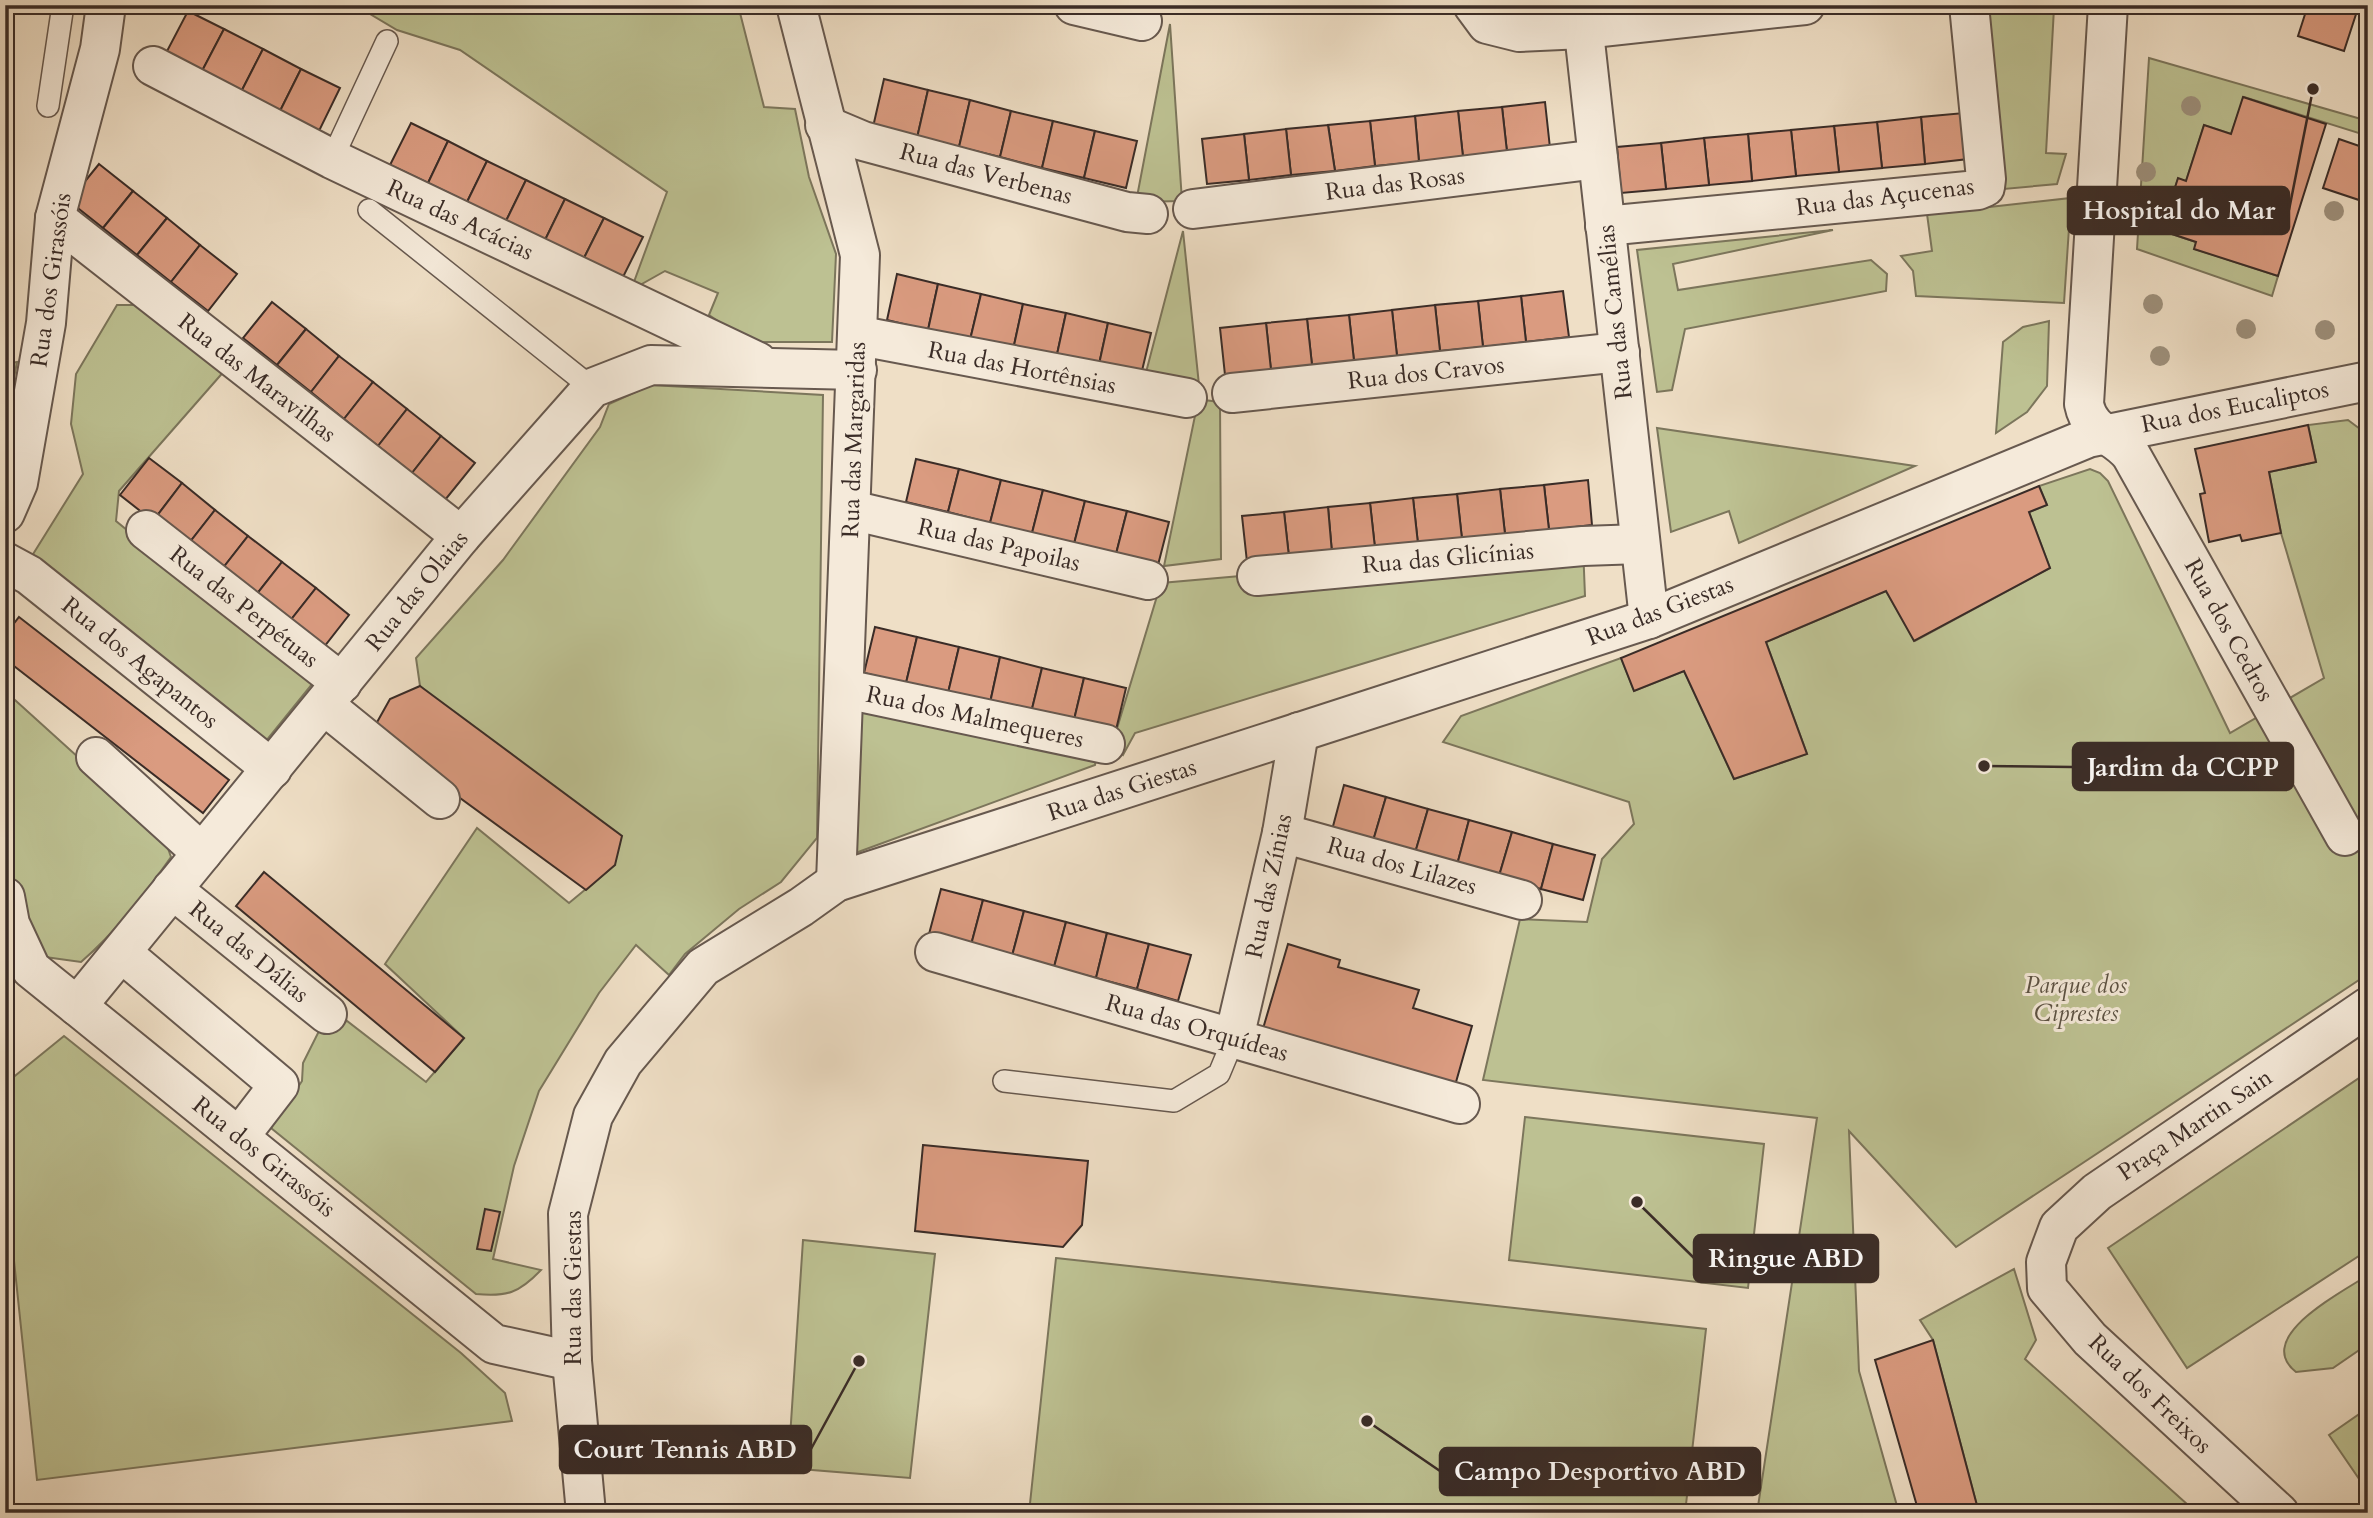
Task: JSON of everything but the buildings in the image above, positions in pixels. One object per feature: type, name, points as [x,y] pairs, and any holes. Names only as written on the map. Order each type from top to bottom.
[{"type":"street","name":"Rua dos Girassóis","points":[[5,513],[18,482],[46,323],[55,219],[100,49],[106,5]]},
{"type":"street","name":"Rua das Margaridas","points":[[796,5],[860,255],[836,882]]},
{"type":"street","points":[[1074,5],[1142,21]]},
{"type":"street","points":[[1473,5],[1487,24],[1519,32],[1582,17],[1805,5]]},
{"type":"street","name":"Rua das Açucenas","points":[[1605,226],[1978,190],[1985,187],[1969,5]]},
{"type":"street","points":[[2103,435],[2087,415],[2084,404],[2108,5]]},
{"type":"street","name":"Rua das Camélias","points":[[1582,17],[1650,619]]},
{"type":"street","name":"Rua das Acácias","points":[[153,66],[332,159],[771,368]]},
{"type":"street","name":"Rua das Verbenas","points":[[825,125],[863,141],[1127,212],[1148,214]]},
{"type":"street","name":"Rua das Rosas","points":[[1193,209],[1598,159]]},
{"type":"street","name":"Rua das Maravilhas","points":[[55,219],[461,536]]},
{"type":"street","name":"Rua das Hortênsias","points":[[857,354],[871,338],[1187,398]]},
{"type":"street","name":"Rua dos Cravos","points":[[1232,393],[1619,352]]},
{"type":"street","name":"Rua das Olaias","points":[[76,1006],[461,536],[592,388],[651,365],[771,368],[857,354]]},
{"type":"street","name":"Rua dos Eucaliptos","points":[[2103,435],[2368,381]]},
{"type":"street","name":"Rua das Giestas","points":[[586,1513],[572,1361],[568,1214],[593,1116],[623,1062],[703,967],[801,907],[836,882],[1650,619],[2075,444],[2103,435]]},
{"type":"street","name":"Rua dos Cedros","points":[[2103,435],[2122,444],[2131,455],[2345,836]]},
{"type":"street","name":"Rua das Papoilas","points":[[851,510],[1147,580]]},
{"type":"street","name":"Rua das Perpétuas","points":[[146,530],[333,694],[440,799]]},
{"type":"street","name":"Rua das Glicínias","points":[[1257,576],[1583,546],[1640,544]]},
{"type":"street","name":"Rua dos Agapantos","points":[[5,562],[29,575],[272,769]]},
{"type":"street","name":"Rua dos Malmequeres","points":[[845,689],[1105,744]]},
{"type":"street","name":"Rua das Zínias","points":[[1234,1038],[1282,833],[1299,732]]},
{"type":"street","points":[[96,757],[202,853]]},
{"type":"street","name":"Rua dos Lilazes","points":[[1282,833],[1522,900]]},
{"type":"street","name":"Rua das Dálias","points":[[172,889],[327,1014]]},
{"type":"street","name":"Rua dos Girassóis","points":[[5,897],[10,924],[31,969],[76,1006],[494,1344],[572,1361]]},
{"type":"street","name":"Rua das Orquídeas","points":[[935,952],[1460,1104]]},
{"type":"street","points":[[122,953],[279,1085],[239,1137]]},
{"type":"street","name":"Praça Martin Sain","points":[[2046,1262],[2059,1227],[2097,1192],[2368,1007]]},
{"type":"street","name":"Rua dos Freixos","points":[[2046,1262],[2047,1288],[2090,1339],[2279,1513]]},
{"type":"lane","points":[[48,106],[63,5]]},
{"type":"lane","points":[[332,159],[387,41]]},
{"type":"lane","points":[[369,210],[592,388]]},
{"type":"lane","points":[[1004,1081],[1174,1101],[1219,1074],[1234,1038]]},
{"type":"green space","points":[[355,5],[738,5],[764,107],[795,109],[809,177],[836,254],[832,342],[749,342],[709,315],[718,293],[665,271],[631,290],[667,192],[460,50],[397,30]]},
{"type":"green space","points":[[1988,5],[2058,5],[2054,8],[2046,153],[2066,154],[2057,184],[2004,189]]},
{"type":"green space","points":[[1170,24],[1182,201],[1136,202]]},
{"type":"green space","points":[[2149,58],[2368,121],[2368,136],[2244,97],[2231,134],[2204,125],[2186,181],[2178,179],[2170,202],[2178,205],[2169,233],[2196,242],[2195,249],[2278,276],[2272,296],[2137,249]]},
{"type":"green space","points":[[2071,198],[2064,303],[1916,296],[1913,271],[1901,256],[1932,251],[1927,214]]},
{"type":"green space","points":[[1833,230],[1673,264],[1678,290],[1871,260],[1887,274],[1886,291],[1685,329],[1672,390],[1657,392],[1637,250]]},
{"type":"green space","points":[[1183,231],[1199,385],[1144,380]]},
{"type":"green space","points":[[117,305],[149,305],[226,369],[119,491],[116,521],[313,683],[262,746],[30,559],[83,474],[71,424],[76,374]]},
{"type":"green space","points":[[2049,321],[2047,386],[2027,412],[1996,433],[2003,342],[2023,327]]},
{"type":"green space","points":[[17,362],[5,426],[5,364]]},
{"type":"green space","points":[[651,385],[823,395],[817,838],[781,882],[739,909],[685,954],[669,975],[636,945],[599,993],[539,1091],[514,1166],[493,1259],[541,1270],[512,1292],[496,1295],[476,1294],[271,1128],[302,1081],[303,1063],[319,1031],[347,1021],[426,1082],[464,1038],[385,964],[477,828],[569,903],[615,865],[420,686],[416,658],[503,560],[600,427],[609,404]]},
{"type":"green space","points":[[1187,398],[1220,402],[1221,559],[1164,566],[1196,411]]},
{"type":"green space","name":"Parque dos Ciprestes","points":[[2348,420],[2368,435],[2368,974],[1956,1247],[1849,1131],[1859,1371],[1899,1513],[1757,1513],[1817,1118],[1483,1080],[1520,919],[1587,922],[1602,859],[1634,824],[1629,802],[1443,742],[1461,716],[1621,658],[1634,691],[1684,671],[1734,779],[1807,754],[1766,642],[1886,591],[1915,641],[2050,568],[2029,512],[2047,505],[2039,486],[2090,469],[2100,473],[2108,481],[2230,733],[2324,678],[2281,533],[2269,472],[2316,462],[2308,425]]},
{"type":"green space","points":[[1657,428],[1915,466],[1739,543],[1729,511],[1671,532]]},
{"type":"green space","points":[[1583,546],[1585,596],[1135,733],[1123,755],[1112,745],[1161,583]]},
{"type":"green space","points":[[5,691],[163,834],[171,857],[129,912],[81,962],[38,956],[17,917],[5,820]]},
{"type":"green space","points":[[858,702],[1097,752],[1095,765],[850,855]]},
{"type":"green space","points":[[64,1036],[461,1353],[505,1393],[512,1421],[37,1480],[5,1175],[5,1084]]},
{"type":"green space","points":[[2368,1072],[2368,1250],[2187,1368],[2108,1248]]},
{"type":"green space","points":[[1525,1117],[1764,1144],[1748,1288],[1509,1260]]},
{"type":"green space","points":[[803,1240],[935,1254],[910,1478],[788,1468]]},
{"type":"green space","points":[[1056,1258],[1706,1329],[1685,1513],[1029,1513]]},
{"type":"green space","points":[[2014,1269],[2036,1340],[2025,1359],[2197,1513],[1979,1513],[1933,1340],[1920,1320]]},
{"type":"green space","points":[[2368,1275],[2368,1344],[2333,1368],[2296,1372],[2285,1358],[2285,1344],[2293,1330],[2323,1304]]},
{"type":"green space","points":[[2368,1408],[2368,1492],[2329,1435]]},
{"type":"place","name":"Hospital do Mar","points":[[2313,89]]},
{"type":"place","name":"Jardim da CCPP","points":[[1984,766]]},
{"type":"place","name":"Ringue ABD","points":[[1637,1202]]},
{"type":"place","name":"Court Tennis ABD","points":[[859,1361]]},
{"type":"place","name":"Campo Desportivo ABD","points":[[1367,1421]]}]
